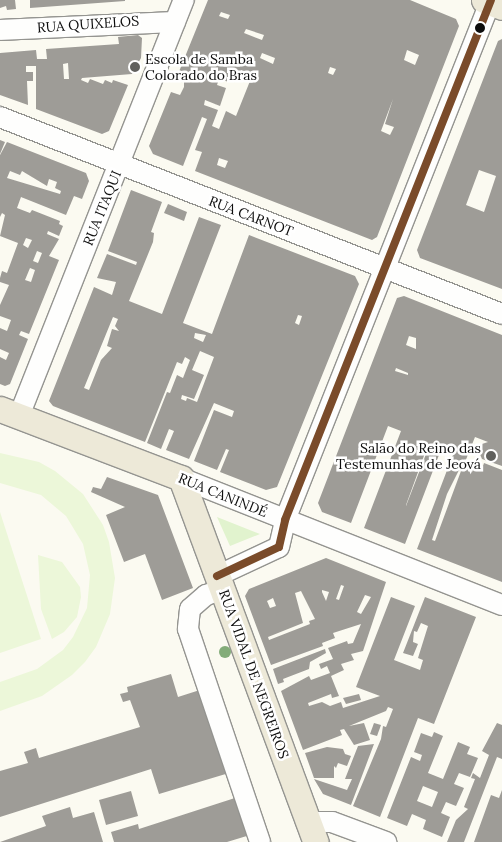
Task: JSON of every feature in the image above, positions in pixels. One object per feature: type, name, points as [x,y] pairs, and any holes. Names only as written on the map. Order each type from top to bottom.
[{"type":"main road","name":"RUA CANINDÉ","points":[[10,412],[181,478]]},
{"type":"main road","name":"RUA VIDAL DE NEGREIROS","points":[[181,478],[312,832]]},
{"type":"street","name":"RUA ITAQUI","points":[[10,412],[119,165],[184,0]]},
{"type":"street","points":[[260,842],[188,629],[190,609],[220,583],[273,553],[283,539],[285,520],[492,2]]},
{"type":"street","name":"RUA QUIXELOS","points":[[0,30],[176,22]]},
{"type":"street","name":"RUA CARNOT","points":[[0,116],[119,165],[502,314]]},
{"type":"street","name":"RUA CANINDÉ","points":[[181,478],[502,606]]},
{"type":"street","points":[[312,832],[332,822],[386,842]]},
{"type":"green space","points":[[0,453],[39,462],[55,471],[83,494],[103,525],[109,542],[115,578],[110,614],[96,647],[85,662],[72,675],[42,696],[0,711],[0,682],[37,669],[63,650],[73,637],[87,608],[90,575],[83,544],[66,516],[41,495],[0,483]]},
{"type":"green space","points":[[0,512],[41,639],[0,653]]},
{"type":"green space","points":[[217,517],[260,534],[230,546]]},
{"type":"green space","points":[[38,555],[62,562],[80,587],[81,597],[77,617],[64,632],[52,639],[41,609]]},
{"type":"building","points":[[0,0],[15,0],[16,9],[7,10],[6,6],[0,8]]},
{"type":"building","points":[[30,0],[125,0],[125,1],[30,8]]},
{"type":"building","points":[[208,0],[410,0],[456,19],[459,26],[377,237],[372,240],[195,171],[202,152],[195,150],[207,119],[202,117],[183,166],[153,154],[149,146],[171,92],[180,95],[184,87],[184,82],[176,79]],"holes":[[[221,12],[230,15],[228,19],[219,16]],[[246,29],[264,35],[262,40],[244,33]],[[407,50],[419,55],[415,65],[404,60]],[[262,53],[275,58],[273,64],[260,58]],[[330,67],[336,69],[333,75],[328,73]],[[232,74],[250,81],[236,116],[226,111],[219,129],[212,126],[218,110],[204,105],[205,100],[220,106],[226,88],[217,85],[219,79],[229,82]],[[393,99],[385,124],[394,127],[390,135],[381,131]],[[219,158],[228,161],[225,168],[217,165]]]},
{"type":"building","points":[[138,35],[142,38],[141,58],[132,74],[82,78],[81,80],[88,83],[90,79],[103,84],[105,80],[112,83],[113,80],[128,85],[109,131],[102,134],[36,109],[36,66],[26,66],[26,72],[33,72],[33,81],[27,81],[28,105],[0,95],[0,53],[36,50],[37,59],[47,59],[46,49],[119,44],[118,37]],"holes":[[[68,63],[69,79],[64,79],[63,64]]]},
{"type":"building","points":[[502,39],[502,289],[420,258],[417,250],[498,41]],"holes":[[[479,170],[496,176],[484,212],[466,205]]]},
{"type":"building","points":[[0,140],[5,142],[0,154]]},
{"type":"building","points":[[7,142],[86,173],[89,181],[82,199],[74,196],[66,215],[21,197],[17,208],[30,213],[32,210],[60,221],[59,224],[63,226],[59,236],[48,231],[47,234],[59,239],[49,256],[59,260],[29,334],[21,331],[19,335],[28,339],[10,384],[5,386],[0,384],[0,357],[6,360],[9,353],[0,349],[0,328],[7,331],[11,320],[0,316],[0,305],[9,285],[0,282],[0,278],[2,271],[7,273],[18,243],[0,236],[5,215],[2,213],[0,217],[0,155]],"holes":[[[10,171],[20,175],[22,171],[47,186],[49,179],[57,182],[55,188],[61,191],[60,194],[7,178]],[[26,238],[32,240],[28,248],[23,245]],[[37,251],[42,253],[38,263],[33,261]],[[30,268],[35,270],[31,282],[25,280]]]},
{"type":"building","points":[[131,190],[162,202],[151,232],[154,233],[153,242],[129,301],[162,314],[199,217],[221,225],[183,323],[212,334],[249,235],[355,276],[359,284],[277,487],[266,490],[220,472],[229,450],[226,449],[217,470],[194,461],[214,410],[232,417],[234,411],[214,403],[189,459],[166,450],[174,431],[169,429],[161,449],[147,443],[167,392],[170,393],[177,375],[183,378],[190,360],[185,357],[182,364],[177,362],[145,442],[53,406],[49,401],[94,287],[112,295],[116,282],[97,278],[107,254],[136,265],[137,262],[108,251]],"holes":[[[298,315],[302,316],[299,325],[295,323]],[[113,317],[118,319],[115,326],[119,331],[112,329],[107,346],[112,348],[101,360],[89,390],[84,388]],[[195,333],[206,335],[203,342],[194,338]],[[200,351],[214,357],[197,402],[187,398],[186,401],[181,399],[182,395],[194,399],[204,375],[192,370]]]},
{"type":"building","points":[[168,204],[187,212],[184,221],[164,213]]},
{"type":"building","points":[[404,296],[502,335],[502,466],[482,459],[479,452],[482,444],[488,442],[475,437],[465,462],[482,469],[484,463],[502,470],[502,582],[417,549],[454,452],[450,450],[442,447],[405,544],[364,528],[401,431],[388,426],[351,523],[322,512],[318,503],[397,298]],"holes":[[[409,336],[416,338],[416,349],[406,345]],[[396,368],[408,373],[408,375],[395,371]],[[425,453],[426,454],[406,506]],[[459,470],[461,471],[435,541],[432,540],[447,494]]]},
{"type":"building","points":[[107,477],[158,495],[193,588],[162,600],[145,554],[124,562],[106,515],[125,507],[91,492],[93,487],[101,489]]},
{"type":"building","points":[[326,558],[386,582],[363,651],[351,654],[354,660],[341,664],[344,670],[331,676],[339,696],[332,698],[331,694],[308,703],[309,706],[322,702],[330,706],[341,702],[343,708],[380,696],[356,687],[391,597],[415,606],[394,660],[420,670],[423,660],[418,658],[428,626],[421,623],[417,632],[414,631],[413,642],[418,644],[413,656],[403,653],[425,597],[476,617],[434,724],[418,718],[380,817],[353,806],[381,739],[383,726],[386,727],[393,709],[388,707],[386,711],[349,726],[364,723],[370,740],[354,745],[344,729],[340,730],[342,735],[303,750],[281,691],[309,676],[311,680],[330,673],[327,666],[321,669],[319,664],[333,659],[328,648],[347,641],[348,644],[353,643],[361,624],[333,633],[335,638],[322,643],[323,646],[271,665],[245,596],[249,589]],"holes":[[[341,585],[344,586],[339,600],[336,599]],[[322,590],[329,592],[326,601]],[[301,591],[315,619],[309,621],[310,624],[269,640],[268,637],[303,623],[295,593]],[[365,595],[371,597],[361,614],[357,612]],[[273,598],[276,606],[270,608],[267,601]]]},
{"type":"building","points":[[325,649],[326,653],[310,662],[309,669],[283,679],[284,682],[278,684],[273,669]]},
{"type":"building","points":[[171,674],[178,697],[203,689],[229,773],[159,794],[151,769],[0,817],[0,771],[28,763],[24,752],[36,748],[39,758],[140,727],[130,700],[123,702],[120,694],[128,692],[127,687]]},
{"type":"building","points":[[359,694],[361,700],[346,704],[343,698]]},
{"type":"building","points":[[374,723],[381,725],[377,736],[370,734]]},
{"type":"building","points":[[497,723],[502,725],[502,759],[497,757],[464,842],[447,842],[456,820],[468,809],[464,807],[475,779],[471,778],[473,773],[480,778],[489,755],[482,751]]},
{"type":"building","points":[[434,732],[443,736],[428,773],[443,779],[458,742],[470,747],[467,754],[478,758],[470,777],[459,773],[454,784],[464,788],[456,806],[446,802],[441,813],[450,817],[442,837],[423,829],[426,820],[412,814],[407,826],[387,818],[411,757],[420,761],[422,755],[414,752],[421,733],[432,737]],"holes":[[[423,786],[438,792],[432,807],[417,801]]]},
{"type":"building","points":[[374,744],[351,805],[323,794],[314,779],[347,790],[352,779],[345,779],[358,746]]},
{"type":"building","points":[[327,747],[343,749],[345,754],[351,756],[347,766],[338,763],[336,768],[334,766],[334,778],[314,778],[305,753]]},
{"type":"building","points":[[502,790],[502,842],[474,842],[491,795],[499,798]]},
{"type":"building","points":[[131,791],[138,816],[106,825],[99,800]]},
{"type":"building","points":[[238,797],[250,835],[227,842],[114,842],[111,832],[138,824],[139,829]]},
{"type":"building","points":[[70,807],[73,818],[94,812],[103,842],[0,842],[46,826],[42,816]]},
{"type":"transit line","points":[[217,576],[279,547],[285,520],[491,0]]},
{"type":"place","name":"Escola de Samba Colorado do Bras","points":[[135,67]]},
{"type":"place","name":"Salão do Reino das Testemunhas de Jeová","points":[[491,456]]}]
